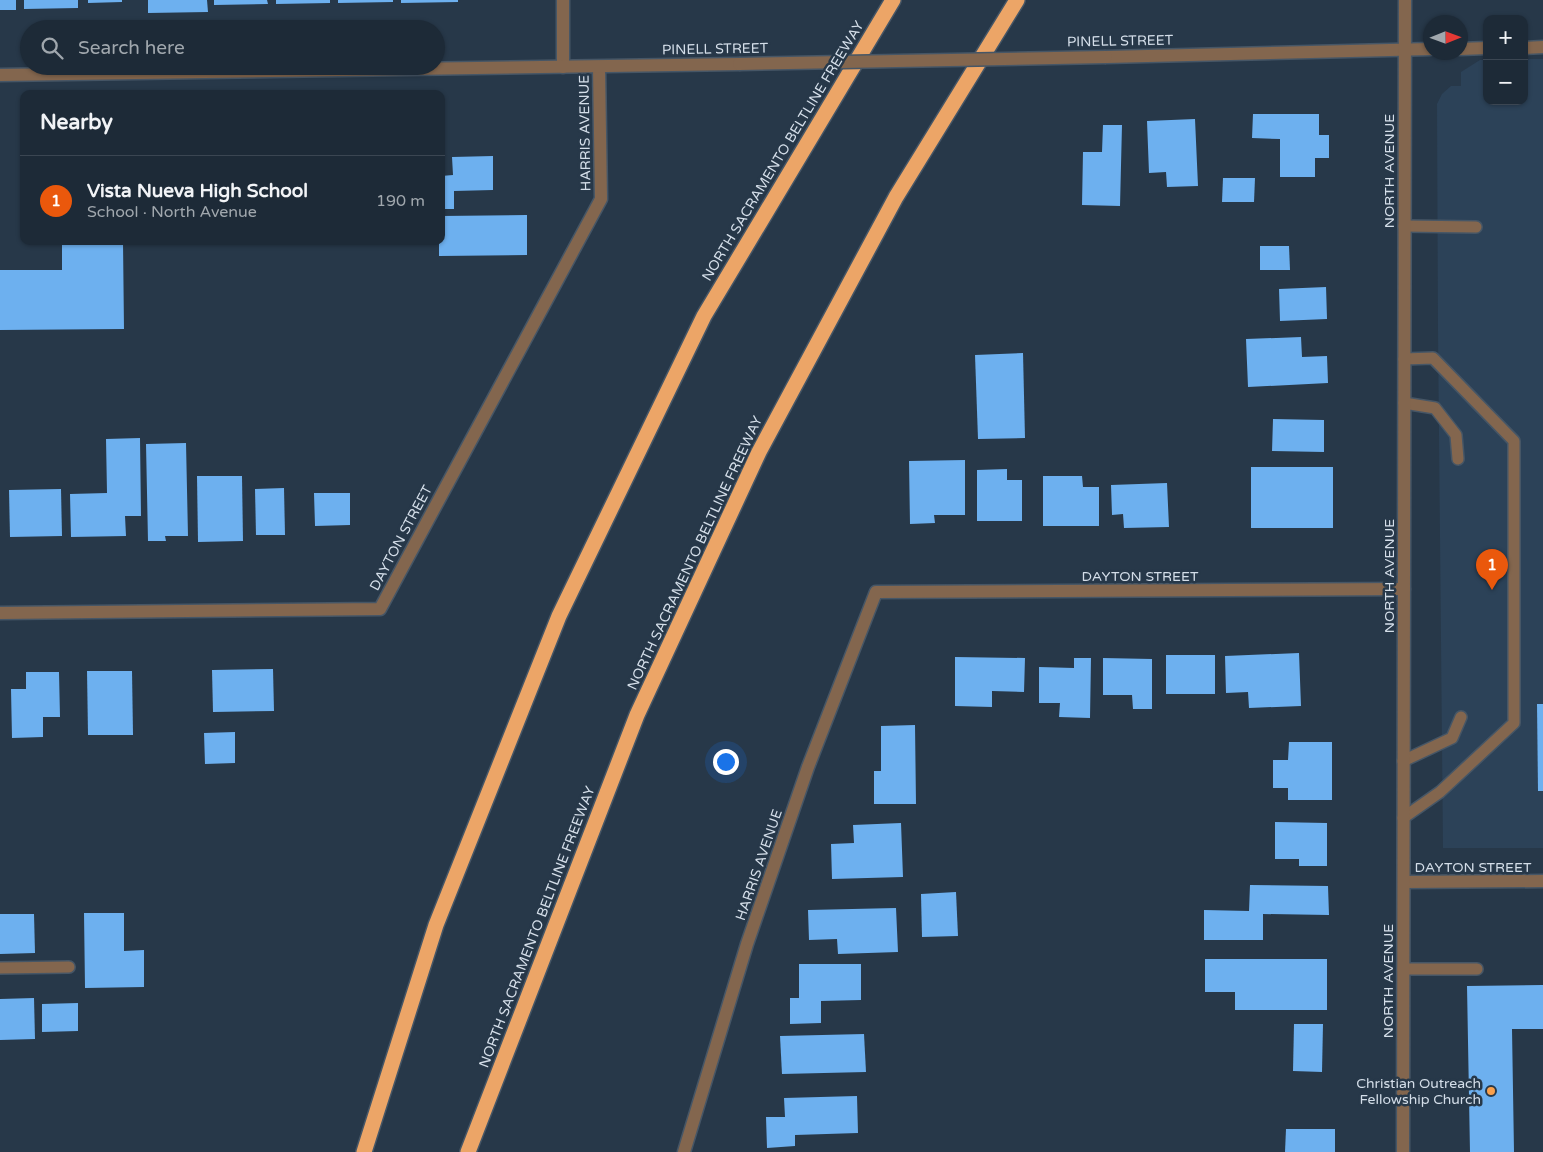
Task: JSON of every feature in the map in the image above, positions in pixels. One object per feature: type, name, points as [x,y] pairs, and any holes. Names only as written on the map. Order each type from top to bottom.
[{"type":"highway","name":"NORTH SACRAMENTO BELTLINE FREEWAY","points":[[364,1152],[436,925],[559,616],[704,316],[893,0]]},
{"type":"highway","name":"NORTH SACRAMENTO BELTLINE FREEWAY","points":[[468,1152],[637,715],[759,452],[896,197],[1017,0]]},
{"type":"street","name":"HARRIS AVENUE","points":[[563,0],[563,67]]},
{"type":"street","name":"NORTH AVENUE","points":[[1403,1152],[1405,0]]},
{"type":"street","points":[[1528,48],[1543,47]]},
{"type":"street","points":[[1468,49],[1483,48]]},
{"type":"street","name":"PINELL STREET","points":[[445,69],[1423,49]]},
{"type":"street","name":"HARRIS AVENUE","points":[[600,67],[601,199]]},
{"type":"street","name":"PINELL STREET","points":[[0,75],[20,75]]},
{"type":"street","name":"DAYTON STREET","points":[[0,612],[380,609],[601,199]]},
{"type":"street","name":"DAYTON STREET","points":[[876,592],[1404,589]]},
{"type":"street","name":"HARRIS AVENUE","points":[[684,1152],[754,925],[808,767],[876,592]]},
{"type":"street","name":"DAYTON STREET","points":[[1404,882],[1543,882]]},
{"type":"lane","points":[[1404,226],[1476,228]]},
{"type":"lane","points":[[1403,818],[1440,792],[1514,723],[1514,441],[1433,358],[1404,359]]},
{"type":"lane","points":[[1404,403],[1435,408],[1456,435],[1458,459]]},
{"type":"lane","points":[[1403,761],[1452,738],[1461,717]]},
{"type":"lane","points":[[0,968],[69,967]]},
{"type":"lane","points":[[1403,969],[1477,968]]},
{"type":"shaded area","points":[[1528,59],[1543,59],[1543,848],[1443,848],[1437,104],[1442,94],[1451,86],[1461,86],[1461,72],[1483,60],[1483,105],[1528,105]]},
{"type":"building","points":[[0,0],[16,0],[16,10],[0,10]]},
{"type":"building","points":[[24,0],[78,0],[78,8],[24,9]]},
{"type":"building","points":[[88,0],[122,0],[122,2],[88,3]]},
{"type":"building","points":[[148,0],[207,0],[208,12],[148,13]]},
{"type":"building","points":[[214,0],[267,0],[268,4],[214,5]]},
{"type":"building","points":[[276,0],[330,0],[330,3],[276,4]]},
{"type":"building","points":[[338,0],[393,0],[393,2],[338,3]]},
{"type":"building","points":[[401,0],[458,0],[458,2],[401,3]]},
{"type":"building","points":[[1253,114],[1319,114],[1319,135],[1329,135],[1329,158],[1315,158],[1315,177],[1280,177],[1280,139],[1252,138]]},
{"type":"building","points":[[1195,119],[1198,186],[1167,187],[1166,172],[1149,173],[1147,121]]},
{"type":"building","points":[[1103,125],[1122,125],[1120,206],[1082,205],[1083,152],[1102,152]]},
{"type":"building","points":[[493,156],[493,190],[454,191],[454,209],[445,209],[445,176],[453,175],[452,157]]},
{"type":"building","points":[[1223,178],[1255,178],[1254,202],[1222,202]]},
{"type":"building","points":[[527,215],[527,255],[439,256],[439,245],[445,245],[445,216]]},
{"type":"building","points":[[62,245],[123,245],[124,329],[0,330],[0,270],[62,270]]},
{"type":"building","points":[[1260,246],[1289,246],[1290,270],[1260,270]]},
{"type":"building","points":[[1326,287],[1327,319],[1280,321],[1279,289]]},
{"type":"building","points":[[1301,337],[1302,357],[1327,356],[1328,383],[1248,387],[1246,339]]},
{"type":"building","points":[[1023,353],[1025,438],[978,439],[975,355]]},
{"type":"building","points":[[1273,419],[1324,420],[1324,452],[1272,451]]},
{"type":"building","points":[[140,438],[141,516],[125,516],[126,536],[71,537],[70,494],[107,493],[106,439]]},
{"type":"building","points":[[186,443],[188,536],[165,536],[166,541],[148,541],[146,444]]},
{"type":"building","points":[[965,460],[965,515],[934,515],[935,523],[910,524],[909,461]]},
{"type":"building","points":[[1251,467],[1333,467],[1333,528],[1251,528]]},
{"type":"building","points":[[1007,469],[1007,480],[1022,480],[1022,521],[977,521],[977,470]]},
{"type":"building","points":[[197,476],[242,476],[243,541],[198,542]]},
{"type":"building","points":[[1043,476],[1082,476],[1083,487],[1099,487],[1099,526],[1043,526]]},
{"type":"building","points":[[1167,483],[1169,527],[1124,528],[1123,514],[1112,515],[1111,485]]},
{"type":"building","points":[[284,488],[285,535],[256,535],[255,489]]},
{"type":"building","points":[[61,489],[62,536],[10,537],[9,490]]},
{"type":"building","points":[[314,493],[350,493],[350,525],[315,526]]},
{"type":"building","points":[[1299,653],[1301,706],[1249,708],[1248,692],[1226,693],[1225,656]]},
{"type":"building","points":[[1166,655],[1215,655],[1215,694],[1166,694]]},
{"type":"building","points":[[955,657],[1025,658],[1024,692],[992,691],[992,707],[955,706]]},
{"type":"building","points":[[1074,658],[1091,658],[1090,718],[1059,717],[1060,703],[1039,703],[1039,667],[1074,668]]},
{"type":"building","points":[[1103,658],[1152,659],[1152,709],[1133,709],[1132,695],[1103,695]]},
{"type":"building","points":[[273,669],[274,711],[213,712],[212,670]]},
{"type":"building","points":[[87,671],[132,671],[133,735],[88,735]]},
{"type":"building","points":[[26,672],[59,672],[60,717],[43,717],[43,737],[12,738],[11,689],[26,689]]},
{"type":"building","points":[[1537,704],[1543,704],[1543,791],[1538,791]]},
{"type":"building","points":[[915,725],[916,804],[874,804],[874,771],[881,771],[881,726]]},
{"type":"building","points":[[235,732],[235,763],[205,764],[204,733]]},
{"type":"building","points":[[1289,742],[1332,742],[1332,800],[1288,800],[1288,788],[1273,788],[1273,760],[1288,760]]},
{"type":"building","points":[[1275,822],[1327,823],[1327,866],[1299,866],[1299,859],[1275,859]]},
{"type":"building","points":[[901,823],[903,877],[832,879],[831,844],[854,843],[853,825]]},
{"type":"building","points":[[1250,885],[1328,886],[1329,915],[1263,914],[1263,940],[1204,940],[1204,910],[1249,911]]},
{"type":"building","points":[[956,892],[958,936],[922,937],[921,894]]},
{"type":"building","points":[[896,908],[898,952],[838,954],[837,939],[809,940],[808,910]]},
{"type":"building","points":[[84,913],[124,913],[124,951],[144,950],[144,987],[85,988]]},
{"type":"building","points":[[0,914],[34,914],[35,953],[0,954]]},
{"type":"building","points":[[1205,959],[1327,959],[1327,1010],[1235,1010],[1235,992],[1205,992]]},
{"type":"building","points":[[799,964],[861,964],[861,1000],[821,1001],[821,1023],[790,1024],[790,998],[799,998]]},
{"type":"building","name":"Christian Outreach Fellowship Church","points":[[1543,985],[1543,1029],[1512,1029],[1514,1152],[1470,1152],[1467,986]]},
{"type":"building","points":[[34,998],[35,1039],[0,1040],[0,999]]},
{"type":"building","points":[[78,1003],[78,1031],[42,1032],[42,1004]]},
{"type":"building","points":[[1294,1024],[1323,1024],[1322,1072],[1293,1071]]},
{"type":"building","points":[[864,1034],[866,1072],[782,1074],[780,1036]]},
{"type":"building","points":[[857,1096],[858,1133],[795,1135],[795,1146],[767,1148],[766,1117],[785,1117],[784,1098]]},
{"type":"building","points":[[1286,1129],[1335,1129],[1335,1152],[1285,1152]]},
{"type":"place","name":"Vista Nueva High School","points":[[1492,590]]},
{"type":"place","name":"Christian Outreach Fellowship Church","points":[[1491,1091]]}]
